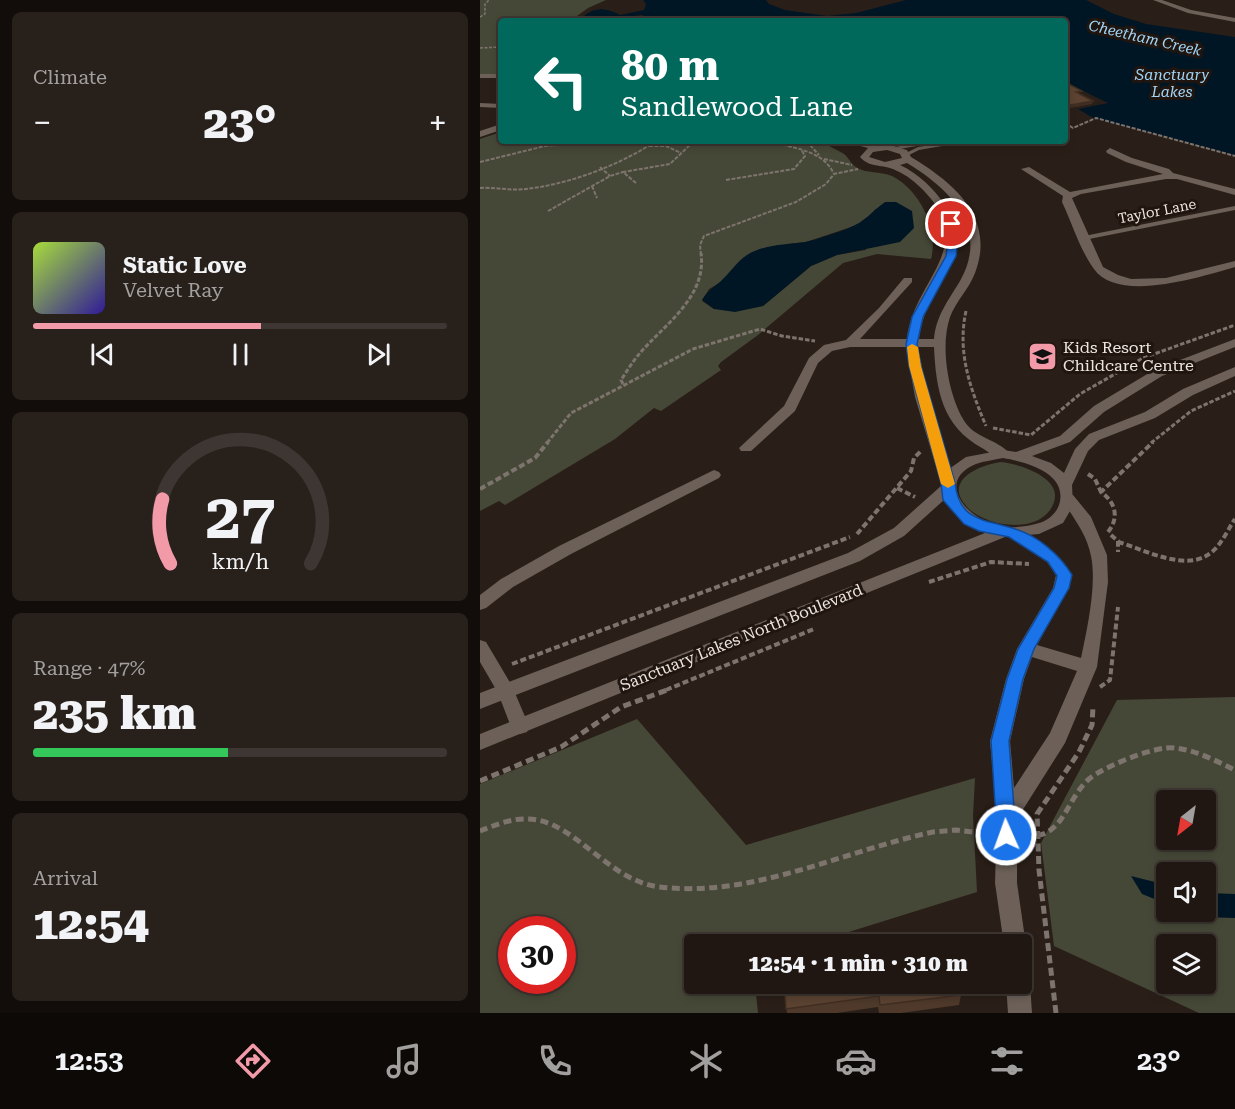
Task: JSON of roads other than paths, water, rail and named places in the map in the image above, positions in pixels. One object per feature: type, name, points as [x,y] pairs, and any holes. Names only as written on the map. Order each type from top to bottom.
[{"type":"street","points":[[1156,0],[1190,12],[1235,20]]},
{"type":"street","points":[[480,76],[498,76]]},
{"type":"street","points":[[480,105],[498,106]]},
{"type":"street","points":[[480,134],[498,128]]},
{"type":"street","points":[[842,144],[876,164],[891,165],[911,174],[937,200],[951,224],[953,240],[947,266],[917,317],[912,344],[915,366],[938,446],[950,500],[969,521],[1007,532],[1053,558],[1064,575],[1061,588],[1026,649],[1015,679],[1000,741],[1007,826],[1006,883],[1013,934]]},
{"type":"street","points":[[863,144],[894,148],[934,175],[963,203],[973,224],[976,242],[975,257],[970,273],[947,310],[939,343],[951,410],[956,421],[970,435],[1011,455],[1047,467],[1083,517],[1094,538],[1101,569],[1095,636],[1088,667],[1058,737],[1007,826]]},
{"type":"street","points":[[864,156],[870,150],[881,147]]},
{"type":"street","points":[[1110,151],[1129,160],[1166,171],[1170,176]]},
{"type":"street","points":[[891,165],[907,156]]},
{"type":"street","points":[[1026,169],[1069,196]]},
{"type":"street","points":[[1235,192],[1170,176],[1079,192],[1069,196],[1067,202],[1099,269],[1108,276],[1125,282],[1153,283],[1235,264]]},
{"type":"street","points":[[953,240],[976,242]]},
{"type":"street","points":[[850,343],[883,310],[908,280]]},
{"type":"street","points":[[746,448],[790,408],[813,362],[828,348],[850,343],[939,343]]},
{"type":"street","points":[[948,486],[955,471],[967,462],[984,456],[1011,455],[1058,443],[1099,409],[1158,373],[1235,343]]},
{"type":"street","points":[[1007,532],[1046,527],[1065,509],[1066,492],[1082,449],[1094,437],[1150,415],[1188,392],[1235,371]]},
{"type":"street","points":[[480,604],[507,583],[565,550],[714,475]]},
{"type":"street","name":"Sanctuary Lakes North Boulevard","points":[[480,701],[854,556],[899,532],[948,486]]},
{"type":"street","name":"Sanctuary Lakes North Boulevard","points":[[480,742],[1007,532]]},
{"type":"street","points":[[1026,649],[1088,667]]},
{"type":"street","points":[[481,650],[506,691],[520,726]]},
{"type":"street","points":[[1019,994],[1020,1013]]},
{"type":"lane","points":[[894,148],[921,144]]},
{"type":"lane","points":[[907,156],[918,149],[949,144]]},
{"type":"lane","name":"Taylor Lane","points":[[1084,238],[1235,208]]},
{"type":"water","name":"Sanctuary Lakes","points":[[643,0],[766,0],[769,4],[785,10],[827,16],[856,13],[906,0],[1086,0],[1114,14],[1146,24],[1235,37],[1235,155],[1093,118],[1078,109],[1108,103],[1068,83],[1068,18],[649,18],[642,15],[623,18],[582,18],[598,9],[609,10],[620,15],[644,10],[646,4]]},
{"type":"water","points":[[885,202],[896,202],[912,211],[914,228],[900,242],[837,255],[811,266],[763,306],[735,312],[714,309],[702,300],[740,261],[754,251],[805,242],[849,228]]},
{"type":"water","points":[[1131,876],[1156,882],[1156,900],[1142,894]]},
{"type":"water","points":[[1216,893],[1235,894],[1235,918],[1216,917]]},
{"type":"place","name":"Kids Resort Childcare Centre","points":[[1042,356]]},
{"type":"water label","name":"Cheetham Creek","points":[[1145,38]]}]
